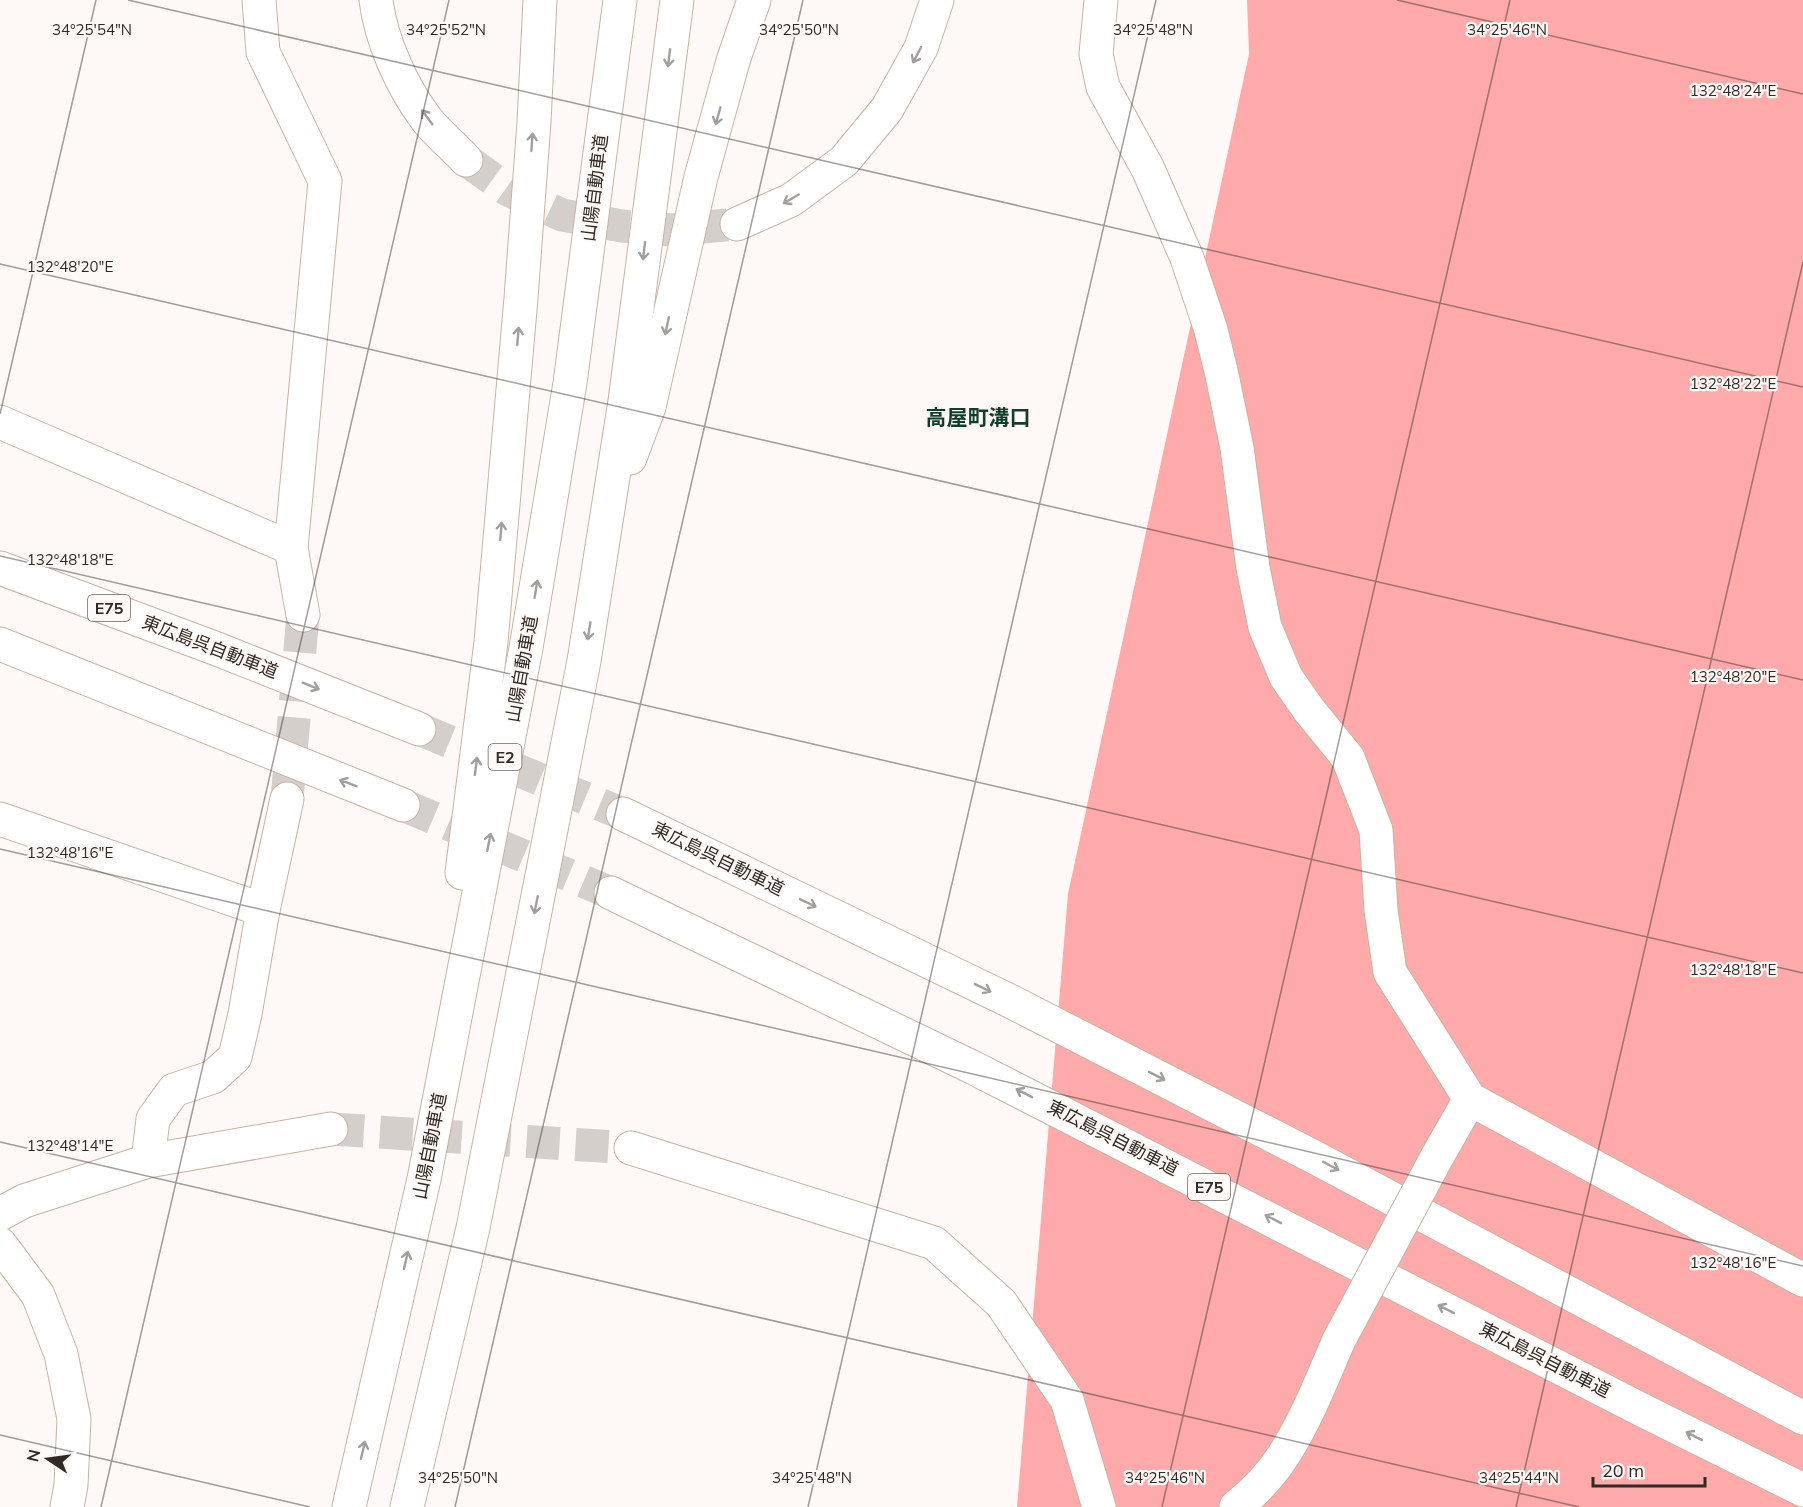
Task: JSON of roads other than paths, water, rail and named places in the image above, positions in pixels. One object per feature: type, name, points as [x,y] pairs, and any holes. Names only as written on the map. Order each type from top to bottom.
[{"type":"main road","points":[[259,0],[263,52],[325,181],[291,548],[303,615]]},
{"type":"main road","points":[[376,0],[378,16],[397,71],[427,120],[466,160]]},
{"type":"main road","points":[[424,1179],[491,642],[521,298],[540,0]]},
{"type":"main road","name":"山陽自動車道","points":[[349,1507],[424,1179],[526,648],[570,383],[620,0]]},
{"type":"main road","points":[[407,1507],[473,1228],[584,661],[625,401],[677,0]]},
{"type":"main road","points":[[606,522],[649,407],[701,177],[733,61],[754,0]]},
{"type":"main road","points":[[737,224],[791,200],[844,161],[887,109],[921,48],[937,0]]},
{"type":"main road","points":[[1101,0],[1096,54],[1102,87],[1148,169],[1186,258],[1211,330],[1237,448],[1253,568],[1265,627],[1286,677],[1348,759],[1376,830],[1381,910],[1390,972],[1470,1100],[1803,1280]]},
{"type":"main road","points":[[0,422],[291,548]]},
{"type":"main road","points":[[0,549],[217,649]]},
{"type":"main road","name":"東広島呉自動車道","points":[[0,568],[217,649],[419,729]]},
{"type":"main road","points":[[0,644],[403,805]]},
{"type":"main road","points":[[0,659],[193,722]]},
{"type":"main road","points":[[148,1161],[153,1119],[174,1090],[213,1077],[235,1057],[287,799]]},
{"type":"main road","name":"東広島呉自動車道","points":[[623,814],[1012,1002],[1314,1157],[1803,1419]]},
{"type":"main road","points":[[0,819],[263,910]]},
{"type":"main road","name":"東広島呉自動車道","points":[[611,893],[974,1068],[1803,1490]]},
{"type":"main road","points":[[1236,1507],[1252,1494],[1282,1457],[1300,1425],[1340,1340],[1437,1157],[1470,1100]]},
{"type":"main road","points":[[0,1214],[24,1201],[148,1161],[330,1129]]},
{"type":"main road","points":[[631,1148],[934,1244],[1000,1303],[1067,1400],[1099,1507]]},
{"type":"main road","points":[[0,1244],[38,1295],[62,1354],[74,1419],[71,1485],[67,1507]]},
{"type":"tunnel","points":[[466,160],[508,190],[562,215],[622,226],[671,230],[737,224]]},
{"type":"tunnel","points":[[287,799],[303,615]]},
{"type":"tunnel","points":[[419,729],[623,814]]},
{"type":"tunnel","points":[[403,805],[611,893]]},
{"type":"tunnel","points":[[331,1129],[631,1148]]},
{"type":"district","name":"高屋町溝口","points":[[978,418]]}]
